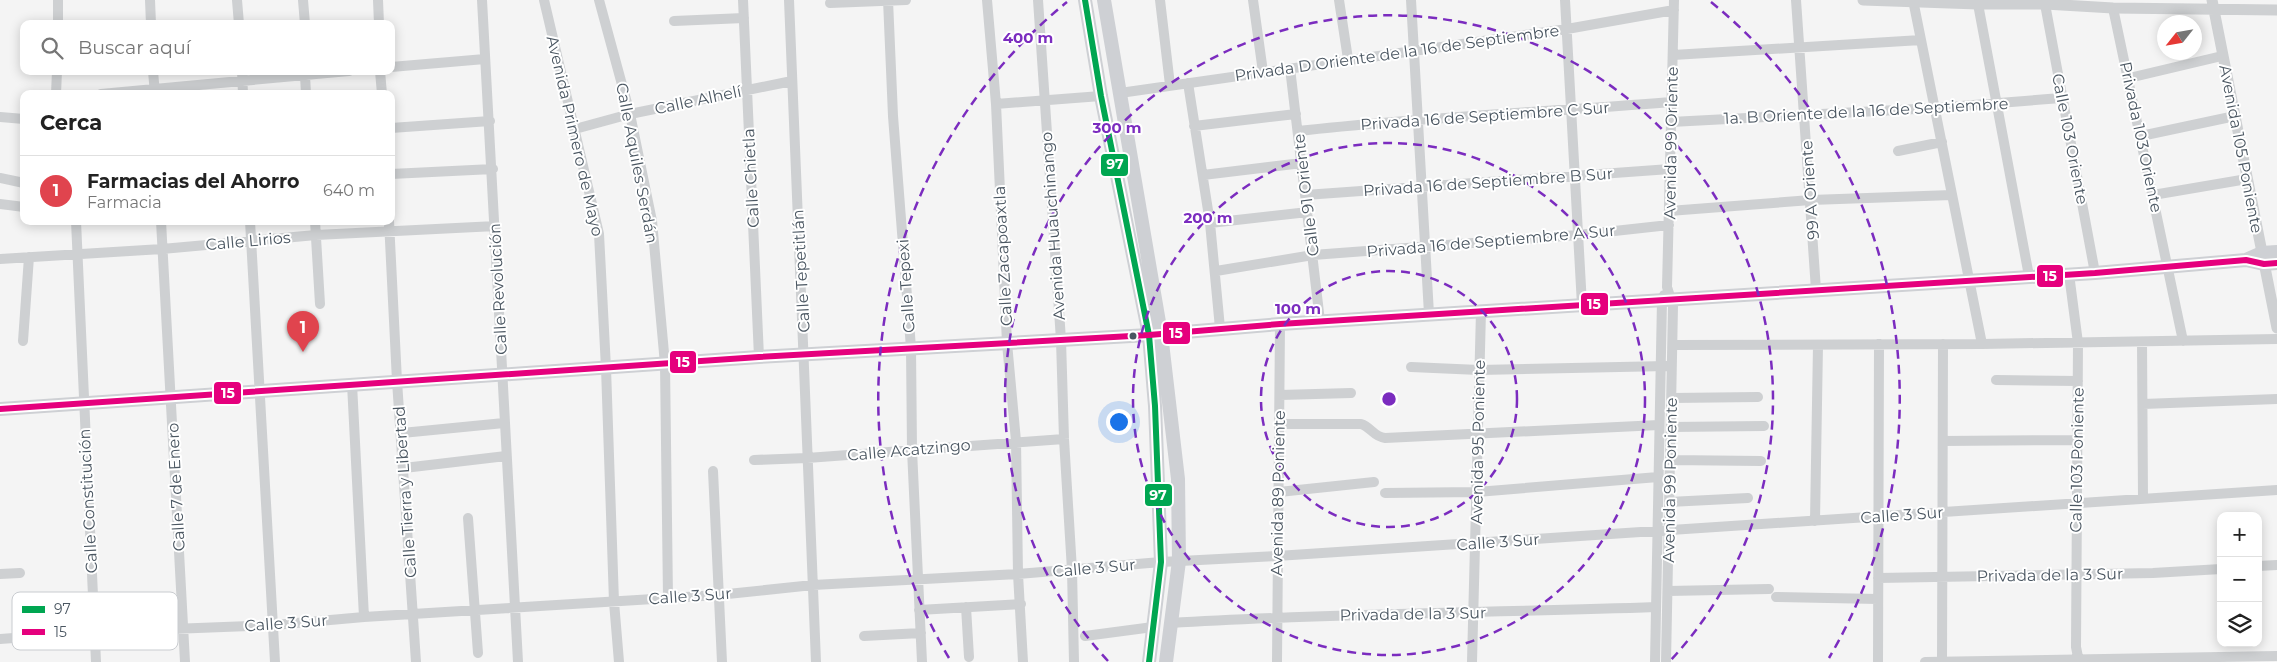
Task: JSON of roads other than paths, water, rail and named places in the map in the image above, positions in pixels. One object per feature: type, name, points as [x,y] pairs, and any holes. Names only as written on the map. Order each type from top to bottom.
[{"type":"main road","points":[[1084,0],[1101,96],[1155,334],[1155,406],[1161,562],[1149,662]]},
{"type":"main road","points":[[1104,0],[1120,92],[1178,479],[1178,561],[1166,662]]},
{"type":"main road","points":[[0,409],[805,354],[1061,340],[1320,321],[1582,305],[1667,295],[1816,290],[2095,273],[2246,260],[2267,260],[2277,252]]},
{"type":"street","points":[[58,0],[58,20]]},
{"type":"street","points":[[150,0],[151,20]]},
{"type":"street","points":[[237,0],[239,20]]},
{"type":"street","points":[[303,0],[305,20]]},
{"type":"street","points":[[378,0],[379,20]]},
{"type":"street","name":"Calle Revolución","points":[[482,0],[493,169],[504,423],[518,662]]},
{"type":"street","name":"Avenida Primero de Mayo","points":[[544,0],[576,129],[599,234],[606,368],[614,602],[619,662]]},
{"type":"street","name":"Calle Aquiles Serdán","points":[[599,0],[630,114],[652,221],[665,364],[668,598]]},
{"type":"street","name":"Calle Chietla","points":[[743,0],[760,357]]},
{"type":"street","name":"Calle Tepetitlán","points":[[789,0],[805,354],[807,458],[816,662]]},
{"type":"street","name":"Calle Tepexi","points":[[888,0],[893,116],[910,348],[912,450],[922,662]]},
{"type":"street","points":[[830,3],[906,0]]},
{"type":"street","name":"Calle Zacapoaxtla","points":[[987,0],[996,104],[1007,343],[1016,441],[1018,574],[1023,662]]},
{"type":"street","name":"Avenida Huauchinango","points":[[1038,0],[1061,340],[1064,439],[1072,570],[1074,662]]},
{"type":"street","points":[[1160,0],[1170,85]]},
{"type":"street","points":[[1253,0],[1264,72]]},
{"type":"street","points":[[1339,0],[1348,59]]},
{"type":"street","points":[[1410,0],[1429,314]]},
{"type":"street","points":[[1565,0],[1582,305]]},
{"type":"street","name":"99 A Oriente","points":[[1796,0],[1816,290]]},
{"type":"street","points":[[1863,0],[2045,4],[2113,8],[2212,4],[2277,10]]},
{"type":"street","points":[[1914,1],[1982,344]]},
{"type":"street","points":[[1978,4],[2029,276]]},
{"type":"street","name":"Calle 103 Oriente","points":[[2045,4],[2095,273]]},
{"type":"street","name":"Avenida 105 Poniente","points":[[2212,4],[2247,179],[2267,260],[2277,328]]},
{"type":"street","name":"Privada D Oriente de la 16 de Septiembre","points":[[1120,92],[1567,29],[1674,5]]},
{"type":"street","name":"Avenida 99 Oriente","points":[[1667,295],[1674,5]]},
{"type":"street","name":"Privada 103 Oriente","points":[[2113,8],[2169,266]]},
{"type":"street","points":[[674,22],[744,18]]},
{"type":"street","points":[[1673,55],[1922,40]]},
{"type":"street","points":[[2129,78],[2222,56]]},
{"type":"street","points":[[395,67],[485,59]]},
{"type":"street","name":"Calle 91 Oriente","points":[[1290,68],[1320,321]]},
{"type":"street","points":[[56,90],[57,75]]},
{"type":"street","points":[[153,75],[154,90]]},
{"type":"street","points":[[160,90],[242,76],[305,75],[306,90]]},
{"type":"street","points":[[380,75],[382,90]]},
{"type":"street","points":[[242,76],[243,90]]},
{"type":"street","name":"Calle Alhelí","points":[[576,129],[630,114],[792,81]]},
{"type":"street","points":[[1188,83],[1210,223],[1220,328]]},
{"type":"street","points":[[996,104],[1101,96]]},
{"type":"street","name":"1a. B Oriente de la 16 de Septiembre","points":[[1671,122],[1936,108],[2062,98]]},
{"type":"street","name":"Privada 16 de Septiembre C Sur","points":[[1298,131],[1418,118],[1571,110],[1671,102]]},
{"type":"street","points":[[1194,126],[1296,114]]},
{"type":"street","points":[[2141,136],[2234,116]]},
{"type":"street","points":[[0,117],[20,119]]},
{"type":"street","points":[[395,128],[490,121]]},
{"type":"street","points":[[1898,151],[1942,142]]},
{"type":"street","points":[[1203,174],[1302,163]]},
{"type":"street","points":[[395,174],[493,169]]},
{"type":"street","name":"Privada 16 de Septiembre B Sur","points":[[1305,195],[1575,175],[1670,170]]},
{"type":"street","points":[[0,178],[20,182]]},
{"type":"street","points":[[2153,195],[2247,179]]},
{"type":"street","points":[[1669,211],[1811,200],[1952,195]]},
{"type":"street","points":[[0,204],[20,206]]},
{"type":"street","points":[[1210,223],[1308,212]]},
{"type":"street","name":"Calle Constitución","points":[[76,225],[92,592]]},
{"type":"street","name":"Calle 7 de Enero","points":[[161,225],[172,397],[184,662]]},
{"type":"street","points":[[250,225],[275,662]]},
{"type":"street","points":[[315,225],[320,304]]},
{"type":"street","name":"Privada 16 de Septiembre A Sur","points":[[1216,271],[1313,255],[1578,235],[1669,225]]},
{"type":"street","name":"Calle Lirios","points":[[0,259],[162,249],[251,239],[316,235],[389,226],[496,226]]},
{"type":"street","name":"Calle Tierra y Libertad","points":[[389,226],[397,381],[416,662]]},
{"type":"street","points":[[23,341],[29,257]]},
{"type":"street","points":[[2169,266],[2183,341]]},
{"type":"street","name":"Calle 103 Poniente","points":[[2069,274],[2078,343],[2076,648],[2074,661]]},
{"type":"street","name":"Avenida 99 Poniente","points":[[1666,662],[1674,306],[1667,295]]},
{"type":"street","name":"Avenida 99 Poniente","points":[[1655,662],[1660,366],[1667,295]]},
{"type":"street","name":"Avenida 95 Poniente","points":[[1472,662],[1481,311]]},
{"type":"street","name":"Avenida 89 Poniente","points":[[1277,662],[1280,324]]},
{"type":"street","points":[[1673,345],[1982,344],[2277,339]]},
{"type":"street","points":[[2142,342],[2143,499]]},
{"type":"street","points":[[1878,662],[1879,344]]},
{"type":"street","points":[[1942,662],[1943,344]]},
{"type":"street","points":[[1815,521],[1818,345]]},
{"type":"street","points":[[1411,367],[1480,370],[1672,366]]},
{"type":"street","points":[[1996,380],[2078,381]]},
{"type":"street","points":[[352,384],[364,617]]},
{"type":"street","points":[[1280,395],[1351,393]]},
{"type":"street","points":[[1672,398],[1758,397]]},
{"type":"street","points":[[2142,404],[2277,399]]},
{"type":"street","points":[[402,433],[504,423]]},
{"type":"street","points":[[1279,424],[1361,424],[1376,436],[1385,438],[1659,425]]},
{"type":"street","points":[[1671,427],[1764,426]]},
{"type":"street","name":"Calle Acatzingo","points":[[754,460],[807,458],[1016,441],[1064,439]]},
{"type":"street","points":[[1943,441],[2078,440]]},
{"type":"street","points":[[404,468],[506,456]]},
{"type":"street","points":[[1670,460],[1761,461]]},
{"type":"street","points":[[713,471],[722,662]]},
{"type":"street","points":[[1385,493],[1476,492],[1658,478]]},
{"type":"street","points":[[1279,492],[1374,482]]},
{"type":"street","name":"Calle 3 Sur","points":[[178,629],[274,625],[364,617],[516,609],[718,595],[813,585],[919,581],[1161,562],[2277,490]]},
{"type":"street","points":[[1670,502],[1748,498]]},
{"type":"street","points":[[468,518],[478,653]]},
{"type":"street","points":[[2262,566],[2277,565]]},
{"type":"street","name":"Privada de la 3 Sur","points":[[1878,578],[2217,569]]},
{"type":"street","points":[[0,574],[20,572]]},
{"type":"street","points":[[1668,591],[1769,589]]},
{"type":"street","points":[[1776,597],[1878,599]]},
{"type":"street","points":[[919,610],[1021,604]]},
{"type":"street","points":[[966,607],[969,657]]},
{"type":"street","name":"Privada de la 3 Sur","points":[[1171,623],[1277,616],[1474,613],[1656,607]]},
{"type":"street","points":[[1085,636],[1153,627]]},
{"type":"street","points":[[864,636],[921,632]]},
{"type":"street","points":[[1925,662],[2074,661],[2277,656]]},
{"type":"place","name":"Farmacias del Ahorro","points":[[303,352]]}]
